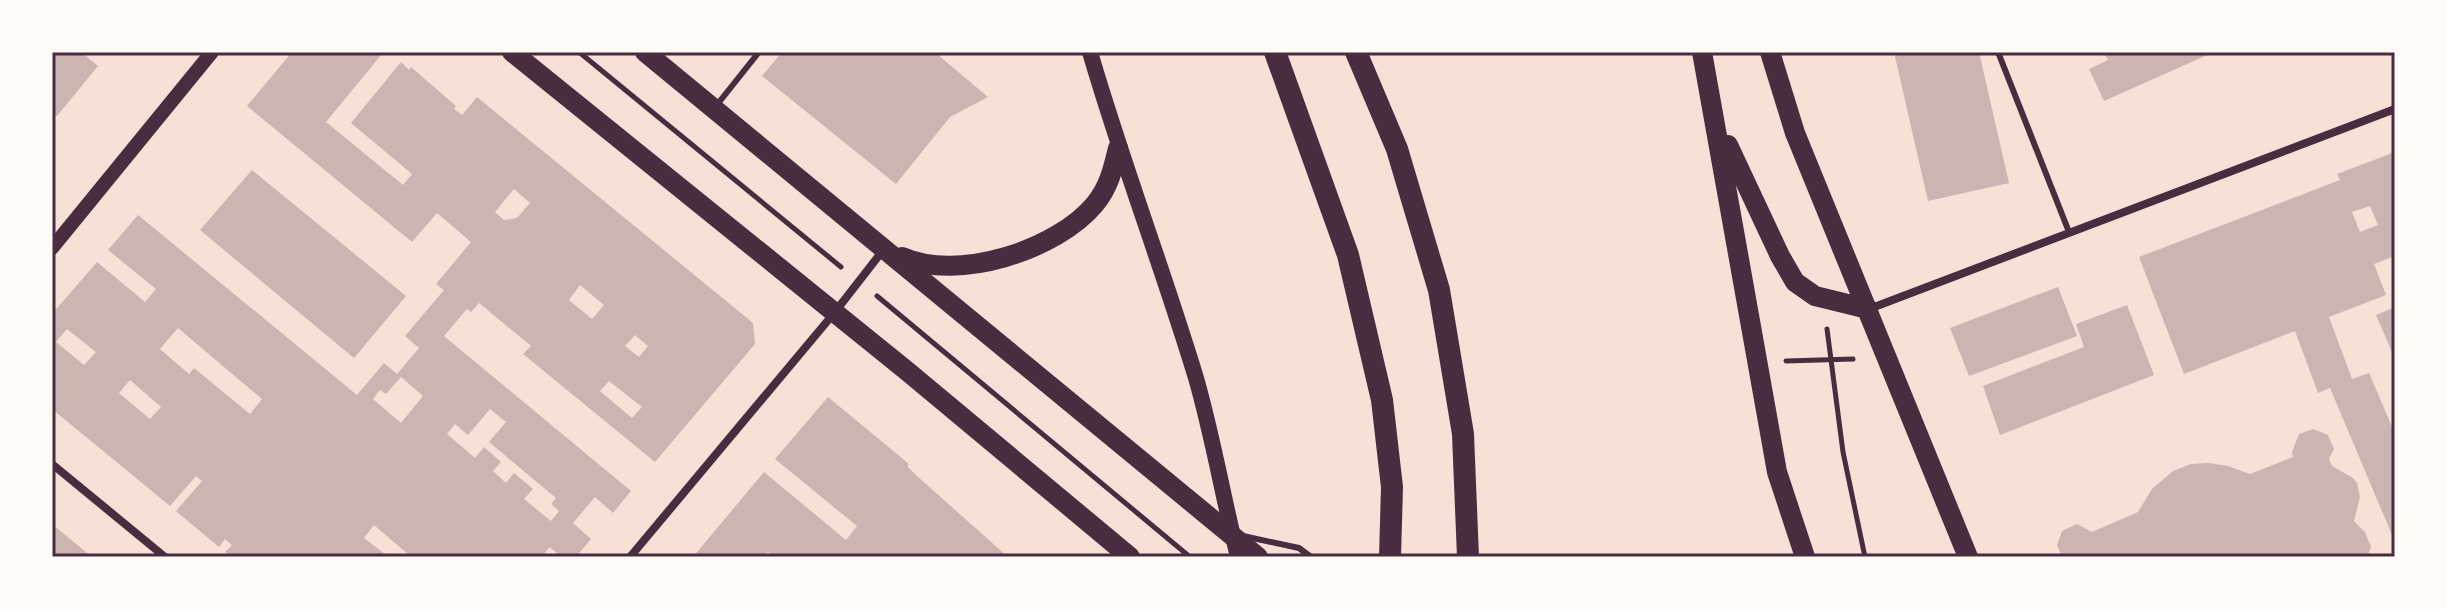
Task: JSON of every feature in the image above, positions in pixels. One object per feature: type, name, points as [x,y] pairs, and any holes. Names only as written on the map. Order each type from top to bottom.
[{"type":"highway","points":[[1275,52],[1348,255],[1382,400],[1392,487],[1390,557]]},
{"type":"highway","points":[[1356,52],[1397,149],[1439,290],[1463,434],[1468,557]]},
{"type":"main road","points":[[512,52],[835,312],[1130,557]]},
{"type":"main road","points":[[645,52],[1258,557]]},
{"type":"main road","points":[[1090,52],[1118,148],[1208,420],[1238,557]]},
{"type":"main road","points":[[1702,52],[1777,472],[1805,557]]},
{"type":"main road","points":[[1770,52],[1795,133],[1968,557]]},
{"type":"main road","points":[[1715,119],[1795,282],[1815,296],[1868,309]]},
{"type":"main road","points":[[885,248],[906,259],[937,266],[980,263],[1028,249],[1078,222],[1095,204],[1110,181],[1118,148]]},
{"type":"street","points":[[52,248],[212,52]]},
{"type":"street","points":[[1868,309],[2395,109]]},
{"type":"street","points":[[630,557],[885,248]]},
{"type":"street","points":[[52,464],[165,557]]},
{"type":"lane","points":[[714,109],[759,52]]},
{"type":"lane","points":[[1998,52],[2069,232]]},
{"type":"lane","points":[[1232,534],[1299,548],[1311,557]]},
{"type":"path","points":[[579,52],[1190,557]]},
{"type":"path","points":[[1827,331],[1843,452],[1865,557]]},
{"type":"path","points":[[1785,361],[1853,359]]},
{"type":"building","points":[[52,52],[81,52],[98,66],[57,116],[52,112]]},
{"type":"building","points":[[292,52],[382,54],[326,122],[403,185],[412,174],[351,123],[401,62],[456,106],[454,109],[462,115],[477,97],[753,323],[755,344],[655,462],[523,354],[531,346],[479,303],[471,312],[467,309],[444,336],[631,491],[613,513],[595,497],[573,523],[591,539],[576,557],[561,557],[550,547],[541,557],[407,557],[409,555],[374,525],[364,538],[389,557],[232,557],[225,552],[232,545],[225,539],[219,547],[176,511],[202,481],[196,476],[170,506],[52,409],[52,314],[97,262],[145,302],[156,289],[108,250],[138,215],[357,395],[384,363],[397,374],[419,348],[405,336],[444,290],[436,284],[471,242],[437,213],[412,242],[247,106]],"holes":[[[514,189],[530,203],[517,218],[504,220],[495,212]],[[580,285],[604,305],[592,319],[569,300]],[[178,328],[262,399],[250,414],[194,368],[189,374],[160,349]],[[67,329],[96,352],[84,365],[56,342]],[[635,335],[648,346],[639,357],[625,346]],[[401,377],[423,396],[401,423],[373,399],[380,390],[386,394]],[[130,380],[161,407],[150,419],[119,393]],[[609,381],[642,407],[632,418],[600,391]],[[490,409],[506,422],[489,442],[556,498],[551,504],[559,511],[551,521],[524,499],[533,489],[514,473],[506,483],[493,471],[501,462],[484,447],[475,458],[447,434],[455,424],[468,435]]]},
{"type":"building","points":[[782,52],[939,52],[937,54],[988,97],[950,117],[896,184],[762,76]]},
{"type":"building","points":[[1894,52],[1979,52],[2009,183],[1928,201]]},
{"type":"building","points":[[2104,52],[2214,52],[2104,101],[2089,69],[2108,60]]},
{"type":"building","points":[[2395,152],[2395,256],[2374,264],[2386,295],[2329,317],[2352,379],[2369,373],[2395,434],[2395,542],[2330,388],[2318,393],[2295,331],[2184,374],[2139,257],[2340,180],[2337,174]],"holes":[[[2370,206],[2378,225],[2360,232],[2352,212]]]},
{"type":"building","points":[[252,170],[406,296],[354,358],[200,230]]},
{"type":"building","points":[[2058,287],[2077,336],[1969,376],[1950,328]]},
{"type":"building","points":[[2127,305],[2154,375],[2000,435],[1983,386],[2084,347],[2076,324]]},
{"type":"building","points":[[2395,307],[2395,359],[2376,315]]},
{"type":"building","points":[[828,397],[909,464],[907,466],[917,476],[1008,557],[774,557],[768,552],[763,557],[693,557],[764,472],[846,540],[857,526],[775,459]]},
{"type":"building","points":[[2313,429],[2328,435],[2334,449],[2329,459],[2332,466],[2357,483],[2360,497],[2354,521],[2365,532],[2371,547],[2367,557],[2338,557],[2337,554],[2330,557],[2062,557],[2057,545],[2062,531],[2077,524],[2092,532],[2138,512],[2152,489],[2173,471],[2191,464],[2209,463],[2250,474],[2293,457],[2299,434]]},
{"type":"building","points":[[52,524],[92,557],[52,557]]}]
